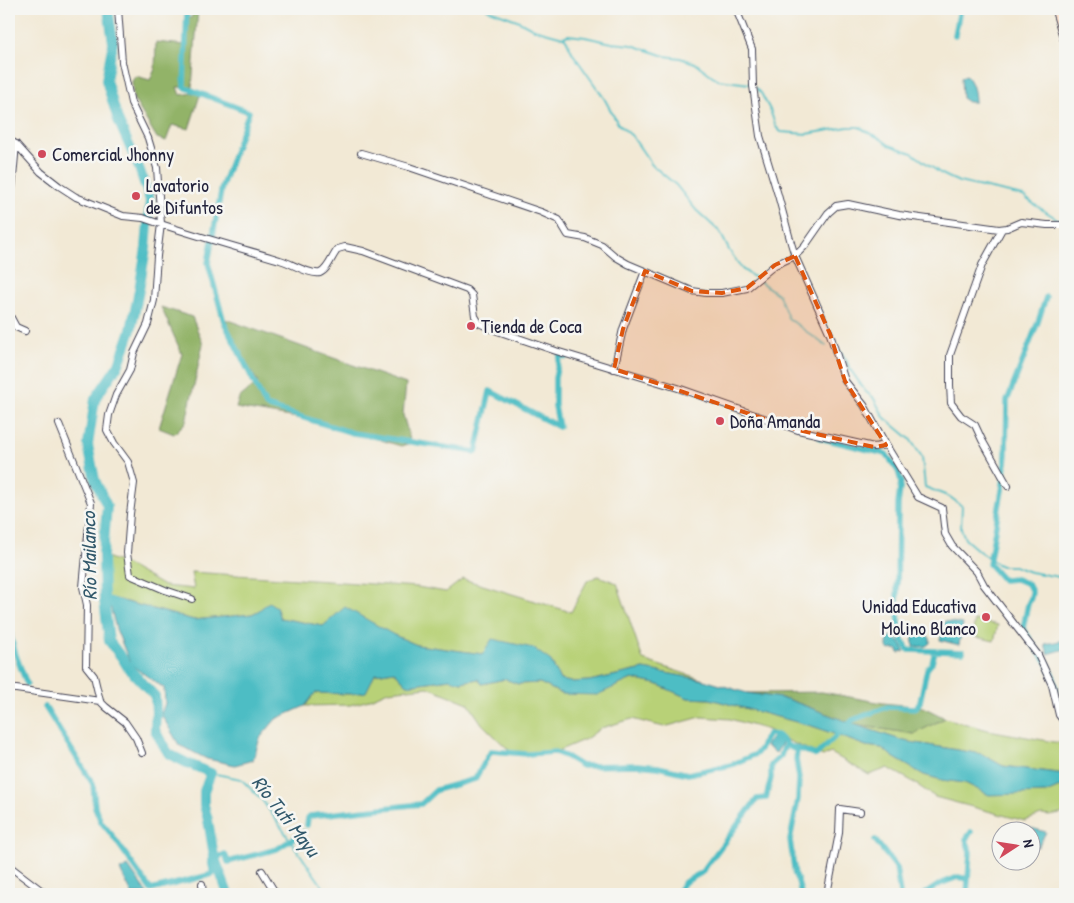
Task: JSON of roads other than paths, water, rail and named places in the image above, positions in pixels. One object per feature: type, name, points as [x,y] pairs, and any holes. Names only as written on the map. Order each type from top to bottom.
[{"type":"street","points":[[118,9],[122,62],[131,103],[148,138],[157,168],[161,224],[154,300],[148,324],[134,353],[130,370],[116,395],[109,415],[107,430],[128,462],[134,483],[127,553],[130,575],[192,599]]},
{"type":"street","points":[[736,9],[752,49],[753,86],[760,136],[795,256],[830,334],[845,381],[864,405],[918,497],[942,508],[945,534],[952,546],[976,572],[1038,655],[1052,685],[1059,716],[1065,723]]},
{"type":"street","points":[[1056,9],[1065,39]]},
{"type":"street","points":[[9,140],[16,144],[58,186],[123,216],[143,218],[287,262],[313,274],[322,272],[328,267],[338,249],[345,247],[363,251],[467,290],[472,296],[475,316],[479,322],[489,328],[556,351],[678,388],[798,430],[874,447],[886,445]]},
{"type":"street","points":[[9,200],[12,189],[16,144]]},
{"type":"street","points":[[361,153],[409,167],[542,212],[559,220],[568,235],[585,238],[602,245],[628,264],[692,291],[706,293],[722,293],[747,288],[775,265],[795,256],[805,246],[828,212],[836,206],[848,204],[964,225],[1002,229],[1021,222],[1047,226],[1065,225]]},
{"type":"street","points":[[1002,229],[982,265],[950,355],[950,385],[951,403],[961,416],[975,425],[1008,486]]},
{"type":"street","points":[[614,368],[623,328],[645,271]]},
{"type":"street","points":[[9,314],[16,326],[25,332]]},
{"type":"street","points":[[59,424],[91,503],[84,588],[87,605],[86,666],[94,676],[100,701],[124,722],[136,738],[142,753]]},
{"type":"street","points":[[9,688],[100,701]]},
{"type":"street","points":[[827,894],[839,833],[840,810],[860,812]]},
{"type":"street","points":[[9,866],[46,894]]},
{"type":"street","points":[[262,870],[276,894]]},
{"type":"street","points":[[202,884],[203,894]]},
{"type":"water","points":[[966,75],[973,88],[975,102],[968,102],[962,98],[961,77]]},
{"type":"water","points":[[108,597],[194,620],[252,614],[269,602],[276,607],[280,618],[323,626],[345,607],[394,635],[417,645],[483,654],[492,639],[533,648],[551,661],[560,680],[571,682],[589,681],[644,669],[704,680],[747,693],[787,699],[904,741],[982,754],[1003,766],[1065,774],[1065,786],[1046,793],[989,795],[965,783],[924,775],[893,757],[882,748],[866,746],[815,727],[710,699],[688,698],[656,684],[632,679],[597,695],[562,694],[540,683],[518,684],[505,679],[482,684],[478,679],[461,682],[450,679],[407,685],[394,671],[375,674],[366,692],[351,694],[315,693],[305,706],[276,719],[260,738],[253,760],[235,765],[207,759],[179,745],[161,714],[165,703],[164,688],[131,665],[116,629]]},
{"type":"water","points":[[945,621],[963,624],[959,645],[940,640]]},
{"type":"water","points":[[915,631],[925,633],[930,638],[930,643],[926,646],[915,647],[913,637]]},
{"type":"water","points":[[892,636],[900,642],[904,652],[899,653],[898,650],[889,650],[887,648],[888,639]]},
{"type":"water","points":[[1065,640],[1065,649],[1048,654],[1045,644]]},
{"type":"water","points":[[773,735],[783,742],[776,753],[766,746]]},
{"type":"water","points":[[1042,831],[1046,832],[1042,840]]},
{"type":"water","points":[[128,866],[147,893],[132,894],[120,870]]},
{"type":"waterway","name":"Río Mailanco","points":[[108,9],[113,42],[106,80],[118,120],[139,168],[150,200],[146,248],[131,330],[119,364],[95,399],[88,445],[95,480],[107,506],[103,554],[104,600],[109,641],[128,668],[155,696],[155,730],[169,754],[211,773],[204,791],[204,805],[214,856],[228,894]]},
{"type":"waterway","points":[[187,9],[184,87],[249,112],[222,186],[208,263],[224,322],[266,406],[353,433],[476,452],[490,391],[559,427],[555,406],[555,378],[560,355],[566,357]]},
{"type":"waterway","points":[[487,9],[517,20],[534,29],[566,39],[573,54],[604,98],[618,124],[632,136],[652,165],[676,185],[696,210],[720,232],[742,269],[779,295],[788,318],[826,346]]},
{"type":"waterway","points":[[955,35],[960,9]]},
{"type":"waterway","points":[[563,37],[568,35],[632,45],[665,56],[695,63],[718,80],[750,84]]},
{"type":"waterway","points":[[756,88],[761,93],[776,127],[781,132],[807,134],[859,127],[889,145],[912,153],[948,177],[959,182],[1023,196],[1059,220],[1065,221]]},
{"type":"waterway","points":[[1046,297],[1007,401],[1006,454],[1003,485],[989,564],[1003,580],[1016,579],[1028,584],[1032,592],[1023,628],[1047,662],[1054,678],[1056,689]]},
{"type":"waterway","points":[[840,351],[866,392],[873,397],[884,417],[910,439],[922,457],[925,487],[950,497],[962,506],[961,528],[965,539],[1001,566],[1014,566],[1030,572],[1065,578]]},
{"type":"waterway","points":[[820,438],[886,454],[898,471],[901,481],[898,504],[897,607],[901,637],[908,650],[963,652]]},
{"type":"waterway","points":[[104,600],[122,606]]},
{"type":"waterway","points":[[9,623],[13,647],[27,684]]},
{"type":"waterway","points":[[794,747],[816,755],[853,720],[887,707],[916,708],[920,702],[927,669],[932,663],[935,651]]},
{"type":"waterway","points":[[45,707],[93,784],[95,807],[101,822],[151,890],[213,874],[210,861],[225,854],[228,862],[277,849],[303,832]]},
{"type":"waterway","points":[[307,825],[310,816],[421,804],[436,790],[475,779],[491,751],[527,754],[555,752],[582,766],[637,765],[658,767],[688,774],[731,765],[756,754],[768,734],[777,735],[787,745],[797,751],[798,799],[790,840],[795,875],[801,894]]},
{"type":"waterway","points":[[676,894],[685,882],[701,873],[757,799],[766,798],[771,778],[771,765],[781,756],[784,747],[787,745]]},
{"type":"waterway","name":"Río Tuti Mayu","points":[[211,773],[241,779],[262,800],[328,894]]},
{"type":"waterway","points":[[967,894],[970,852],[966,839],[971,832]]},
{"type":"waterway","points":[[875,840],[896,867],[900,894]]},
{"type":"waterway","points":[[925,894],[940,884],[958,877],[968,879]]},
{"type":"place","name":"Comercial Jhonny","points":[[42,154]]},
{"type":"place","name":"Lavatorio de Difuntos","points":[[136,196]]},
{"type":"place","name":"Tienda de Coca","points":[[471,326]]},
{"type":"place","name":"Doña Amanda","points":[[720,421]]},
{"type":"place","name":"Unidad Educativa Molino Blanco","points":[[986,617]]}]
